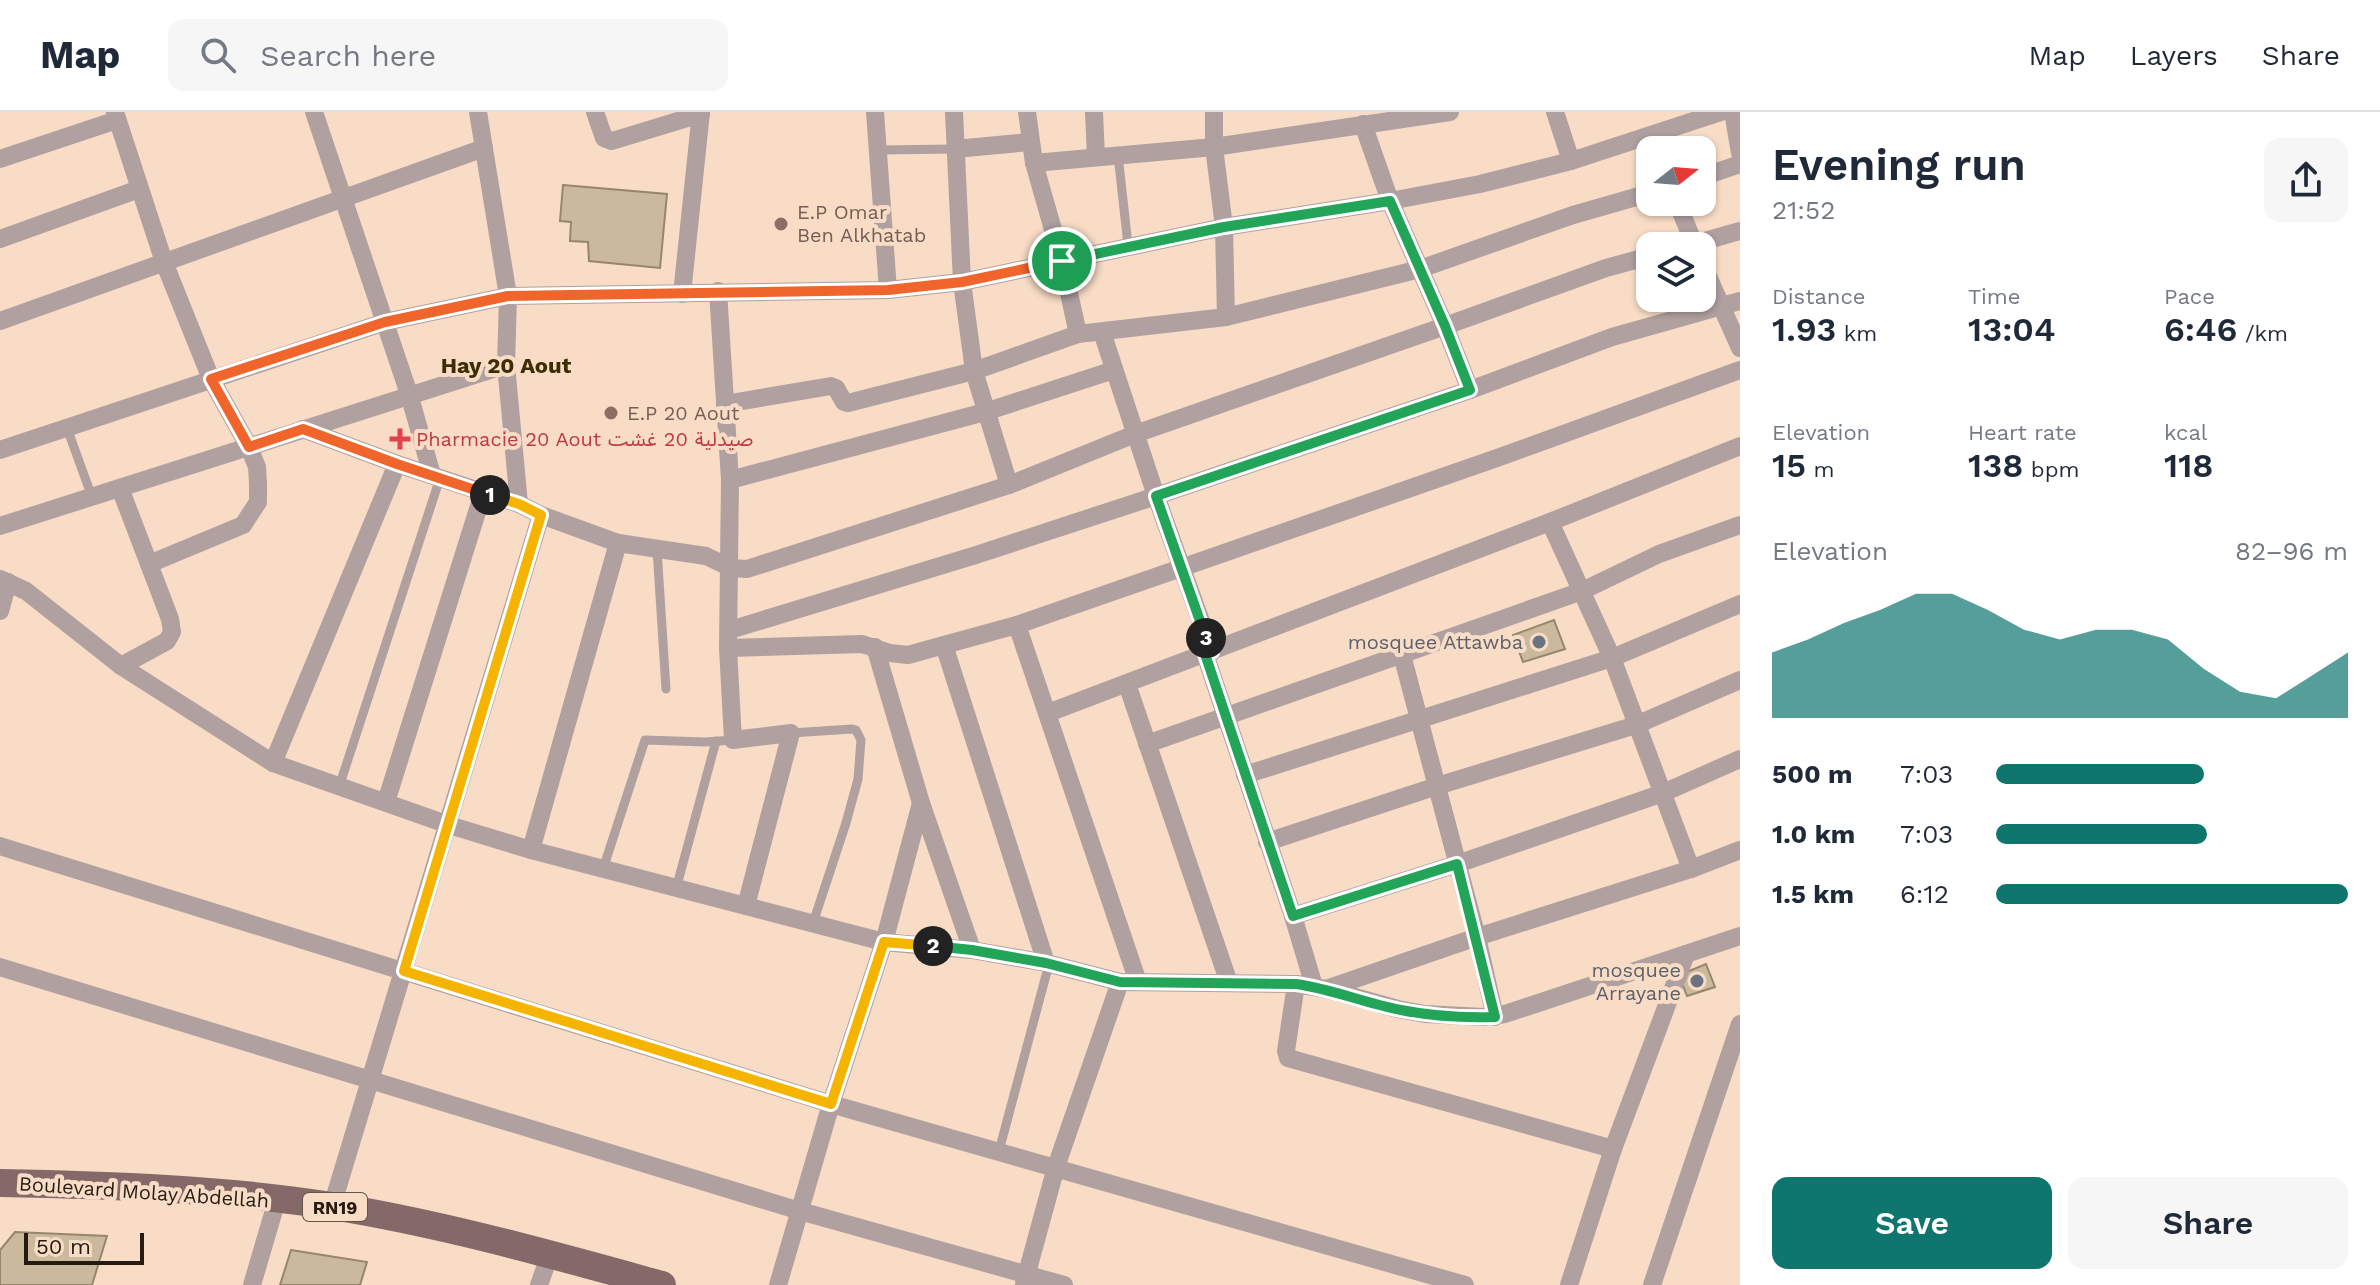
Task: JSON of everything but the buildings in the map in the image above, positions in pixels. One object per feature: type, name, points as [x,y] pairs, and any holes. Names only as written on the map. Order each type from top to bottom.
[{"type":"main road","name":"Boulevard Molay Abdellah","points":[[0,1183],[152,1188],[332,1206],[473,1235],[662,1285]]},
{"type":"street","points":[[314,112],[436,476]]},
{"type":"street","points":[[478,112],[508,296],[506,365],[519,504]]},
{"type":"street","points":[[595,112],[604,138],[612,141],[701,113],[682,294]]},
{"type":"street","points":[[875,112],[888,290]]},
{"type":"street","points":[[954,112],[962,282],[974,371],[1009,485]]},
{"type":"street","points":[[1027,112],[1034,163],[1062,261],[1078,334]]},
{"type":"street","points":[[1094,112],[1096,157]]},
{"type":"street","points":[[1214,112],[1214,147],[1224,227],[1226,317]]},
{"type":"street","points":[[1034,163],[1214,147],[1446,112]]},
{"type":"street","points":[[1555,112],[1571,161]]},
{"type":"street","points":[[1668,136],[1721,112]]},
{"type":"street","points":[[1733,112],[1740,153]]},
{"type":"street","points":[[0,159],[116,116],[164,262],[211,379],[257,467],[258,502],[243,525],[149,564]]},
{"type":"street","points":[[1363,124],[1390,201],[1470,390]]},
{"type":"street","points":[[955,149],[1030,142]]},
{"type":"street","points":[[0,450],[385,322],[508,296],[888,290],[962,282],[1128,245],[1480,184],[1636,147]]},
{"type":"street","points":[[0,321],[484,148]]},
{"type":"street","points":[[1716,172],[1740,164]]},
{"type":"street","points":[[0,239],[139,189]]},
{"type":"street","points":[[725,404],[831,386],[848,403],[974,371],[1078,334],[1226,317],[1420,269],[1573,215],[1636,197]]},
{"type":"street","points":[[1716,238],[1740,231]]},
{"type":"street","points":[[303,429],[519,504],[618,543],[706,556],[731,568],[747,569],[1009,485],[1135,434],[1636,260]]},
{"type":"street","points":[[718,291],[730,480],[731,568],[725,741],[791,733],[746,906]]},
{"type":"street","points":[[1716,297],[1740,348]]},
{"type":"street","points":[[729,639],[1470,390],[1612,337],[1740,301]]},
{"type":"street","points":[[1102,332],[1293,916],[1312,986],[1286,1051],[1288,1058],[1613,1149]]},
{"type":"street","points":[[0,526],[506,365]]},
{"type":"street","points":[[730,480],[985,412],[1114,370]]},
{"type":"street","points":[[729,639],[850,644],[908,655],[1017,625],[1740,370]]},
{"type":"street","points":[[1048,713],[1550,522],[1740,446]]},
{"type":"street","points":[[273,763],[397,464]]},
{"type":"street","points":[[120,488],[170,619],[172,632],[167,641],[121,666]]},
{"type":"street","points":[[386,802],[483,493]]},
{"type":"street","points":[[332,1206],[541,515]]},
{"type":"street","points":[[1550,522],[1612,658],[1691,869]]},
{"type":"street","points":[[1147,744],[1582,591],[1659,554],[1740,525]]},
{"type":"street","points":[[531,850],[618,543]]},
{"type":"street","points":[[0,611],[4,580],[26,591],[121,666],[273,763],[449,825],[531,850],[884,942],[972,950],[1129,982],[1312,986],[1425,1014],[1495,1017],[1740,936]]},
{"type":"street","points":[[1245,775],[1612,658],[1740,604]]},
{"type":"street","points":[[1017,625],[1048,713],[1129,982],[1056,1167],[1025,1279]]},
{"type":"street","points":[[944,645],[1047,963]]},
{"type":"street","points":[[875,647],[921,803],[972,950]]},
{"type":"street","points":[[1402,655],[1477,937],[1495,1017]]},
{"type":"street","points":[[1267,842],[1636,725],[1740,680]]},
{"type":"street","points":[[1127,684],[1229,983]]},
{"type":"street","points":[[1293,916],[1663,793],[1740,759]]},
{"type":"street","points":[[778,1285],[831,1104],[884,942],[921,803]]},
{"type":"street","points":[[0,846],[831,1104],[1465,1285]]},
{"type":"street","points":[[1312,986],[1477,937],[1691,869],[1740,850]]},
{"type":"street","points":[[1569,1285],[1613,1149],[1686,954]]},
{"type":"street","points":[[0,967],[1025,1279],[1064,1285]]},
{"type":"street","points":[[1656,1284],[1740,1024]]},
{"type":"street","points":[[252,1285],[277,1200]]},
{"type":"street","points":[[539,1285],[550,1254]]},
{"type":"lane","points":[[878,150],[955,149]]},
{"type":"lane","points":[[1118,155],[1128,245]]},
{"type":"lane","points":[[67,428],[92,497]]},
{"type":"lane","points":[[339,787],[436,476]]},
{"type":"lane","points":[[657,549],[666,689]]},
{"type":"lane","points":[[791,733],[852,729],[856,730],[861,740],[858,779],[813,923]]},
{"type":"lane","points":[[603,870],[645,740],[725,741],[676,889]]},
{"type":"lane","points":[[999,1151],[1047,963]]},
{"type":"place","name":"E.P Omar Ben Alkhatab","points":[[781,224]]},
{"type":"place","name":"E.P 20 Aout","points":[[611,413]]},
{"type":"place","name":"Pharmacie 20 Aout صيدلية 20 غشت","points":[[400,439]]},
{"type":"place","name":"mosquee Attawba","points":[[1539,642]]},
{"type":"place","name":"mosquee Arrayane","points":[[1697,981]]},
{"type":"district","name":"Hay 20 Aout","points":[[506,365]]},
{"type":"route","points":[[1390,201],[1470,390],[1156,496],[1212,652],[1205,654],[1293,916],[1457,864],[1495,1017],[1425,1014],[1296,984],[1120,982],[1046,963],[972,950],[884,942],[831,1104],[404,971],[541,515],[519,504],[303,429],[249,447],[211,379],[385,322],[508,296],[888,290],[962,282],[1062,261],[1224,227],[1390,201]]}]
